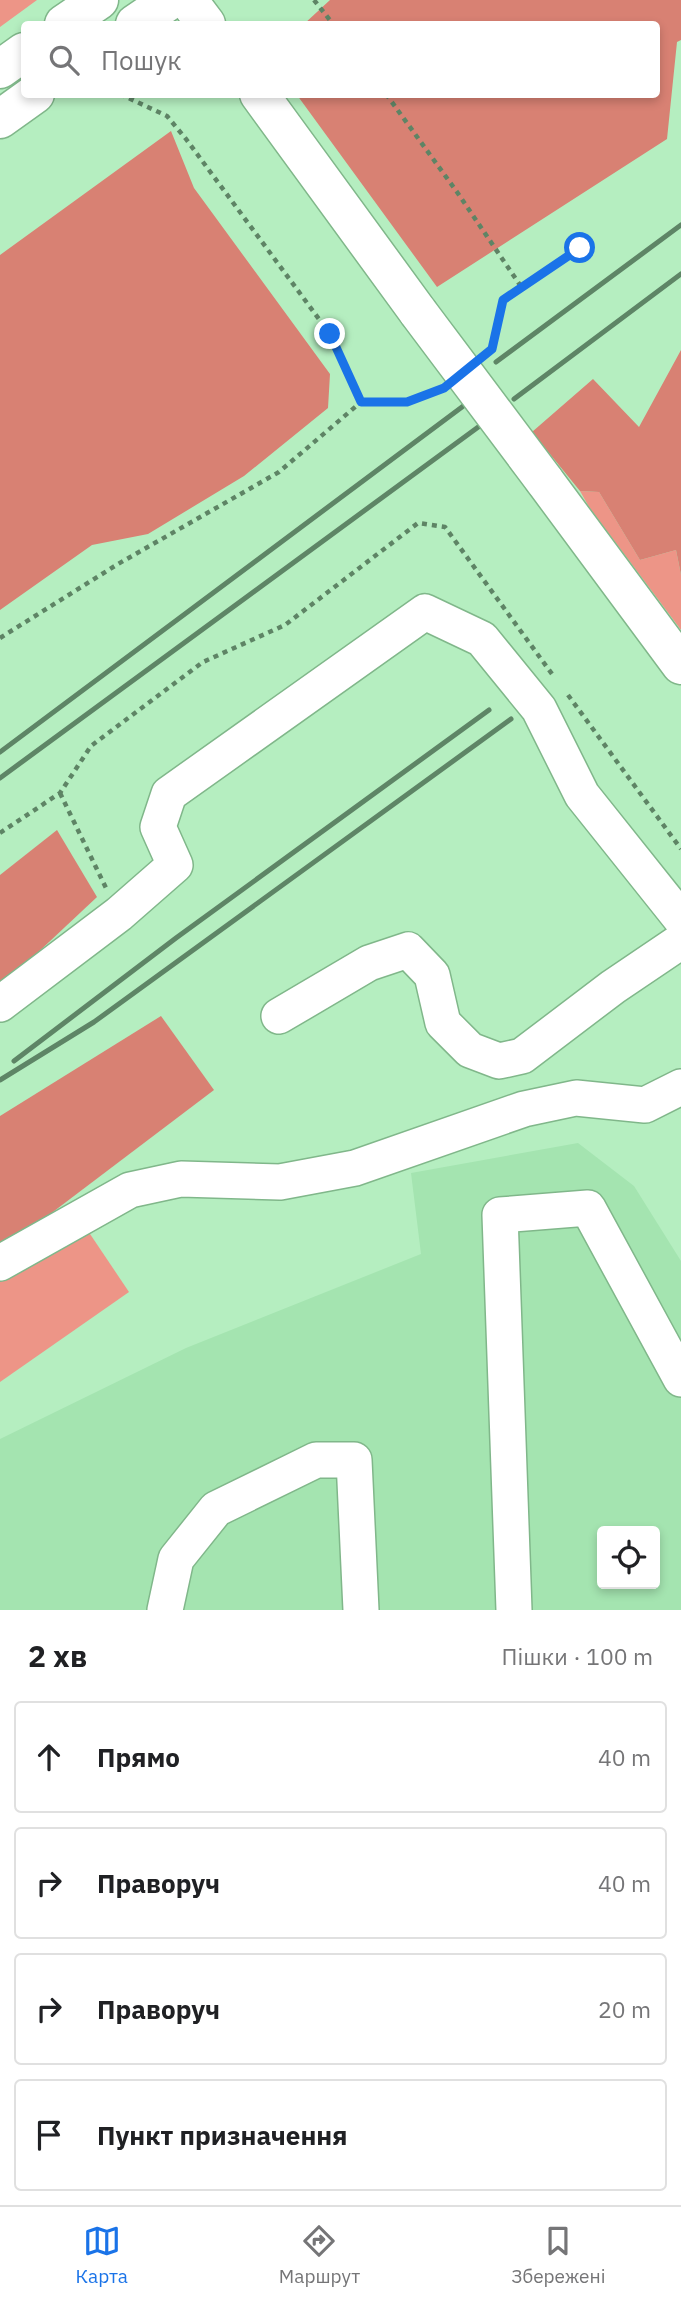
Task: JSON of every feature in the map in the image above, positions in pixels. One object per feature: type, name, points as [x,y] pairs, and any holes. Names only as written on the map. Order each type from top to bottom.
[{"type":"main road","points":[[68,21],[99,0]]},
{"type":"main road","points":[[139,21],[170,0]]},
{"type":"main road","points":[[188,0],[204,21]]},
{"type":"main road","points":[[0,69],[21,54]]},
{"type":"main road","points":[[0,119],[29,98]]},
{"type":"main road","points":[[262,98],[681,665]]},
{"type":"lane","points":[[0,1004],[119,914],[175,865],[158,827],[169,794],[425,612],[482,639],[538,709],[582,795],[681,919]]},
{"type":"lane","points":[[279,1016],[369,963],[408,950],[432,975],[443,1023],[470,1050],[499,1061],[522,1056],[613,987],[681,941]]},
{"type":"lane","points":[[0,1263],[130,1191],[181,1179],[280,1182],[342,1171],[524,1109],[576,1098],[645,1105],[681,1087]]},
{"type":"lane","points":[[514,1610],[500,1215],[588,1208],[681,1380]]},
{"type":"lane","points":[[165,1610],[176,1559],[216,1509],[316,1460],[354,1460],[361,1610]]},
{"type":"path","points":[[313,0],[330,21]]},
{"type":"path","points":[[129,98],[167,116],[186,139],[330,334],[361,402]]},
{"type":"path","points":[[389,98],[522,288]]},
{"type":"path","points":[[482,357],[492,349],[503,300],[580,248]]},
{"type":"path","points":[[0,638],[118,564],[279,472],[361,402],[407,402],[444,388]]},
{"type":"path","points":[[60,793],[119,914]]},
{"type":"shaded area","points":[[0,0],[37,0],[0,27]]},
{"type":"shaded area","points":[[330,0],[681,0],[681,40],[677,42],[667,139],[437,287],[299,98],[660,98],[660,21],[307,21]]},
{"type":"shaded area","points":[[171,131],[194,188],[330,374],[328,408],[244,476],[148,534],[92,545],[0,610],[0,255]]},
{"type":"shaded area","points":[[681,350],[681,575],[676,550],[640,560],[599,492],[580,491],[532,432],[593,379],[639,427]]},
{"type":"shaded area","points":[[580,491],[599,492],[640,560],[676,550],[681,575],[681,630],[589,507]]},
{"type":"shaded area","points":[[57,830],[97,897],[0,988],[0,875]]},
{"type":"shaded area","points":[[161,1016],[214,1090],[0,1252],[0,1116]]},
{"type":"shaded area","points":[[578,1143],[634,1186],[681,1261],[681,1610],[0,1610],[0,1439],[186,1348],[421,1254],[411,1173]]},
{"type":"shaded area","points":[[84,1225],[129,1292],[0,1382],[0,1271]]},
{"type":"railway","points":[[496,362],[681,225]]},
{"type":"railway","points":[[514,399],[681,274]]},
{"type":"railway","points":[[0,752],[466,404]]},
{"type":"railway","points":[[0,778],[481,425]]},
{"type":"railway","points":[[14,1061],[176,938],[489,710]]},
{"type":"railway","points":[[0,1080],[94,1022],[511,719]]},
{"type":"route","points":[[330,334],[361,402],[407,402],[444,388],[492,349],[503,300],[580,248]]}]
